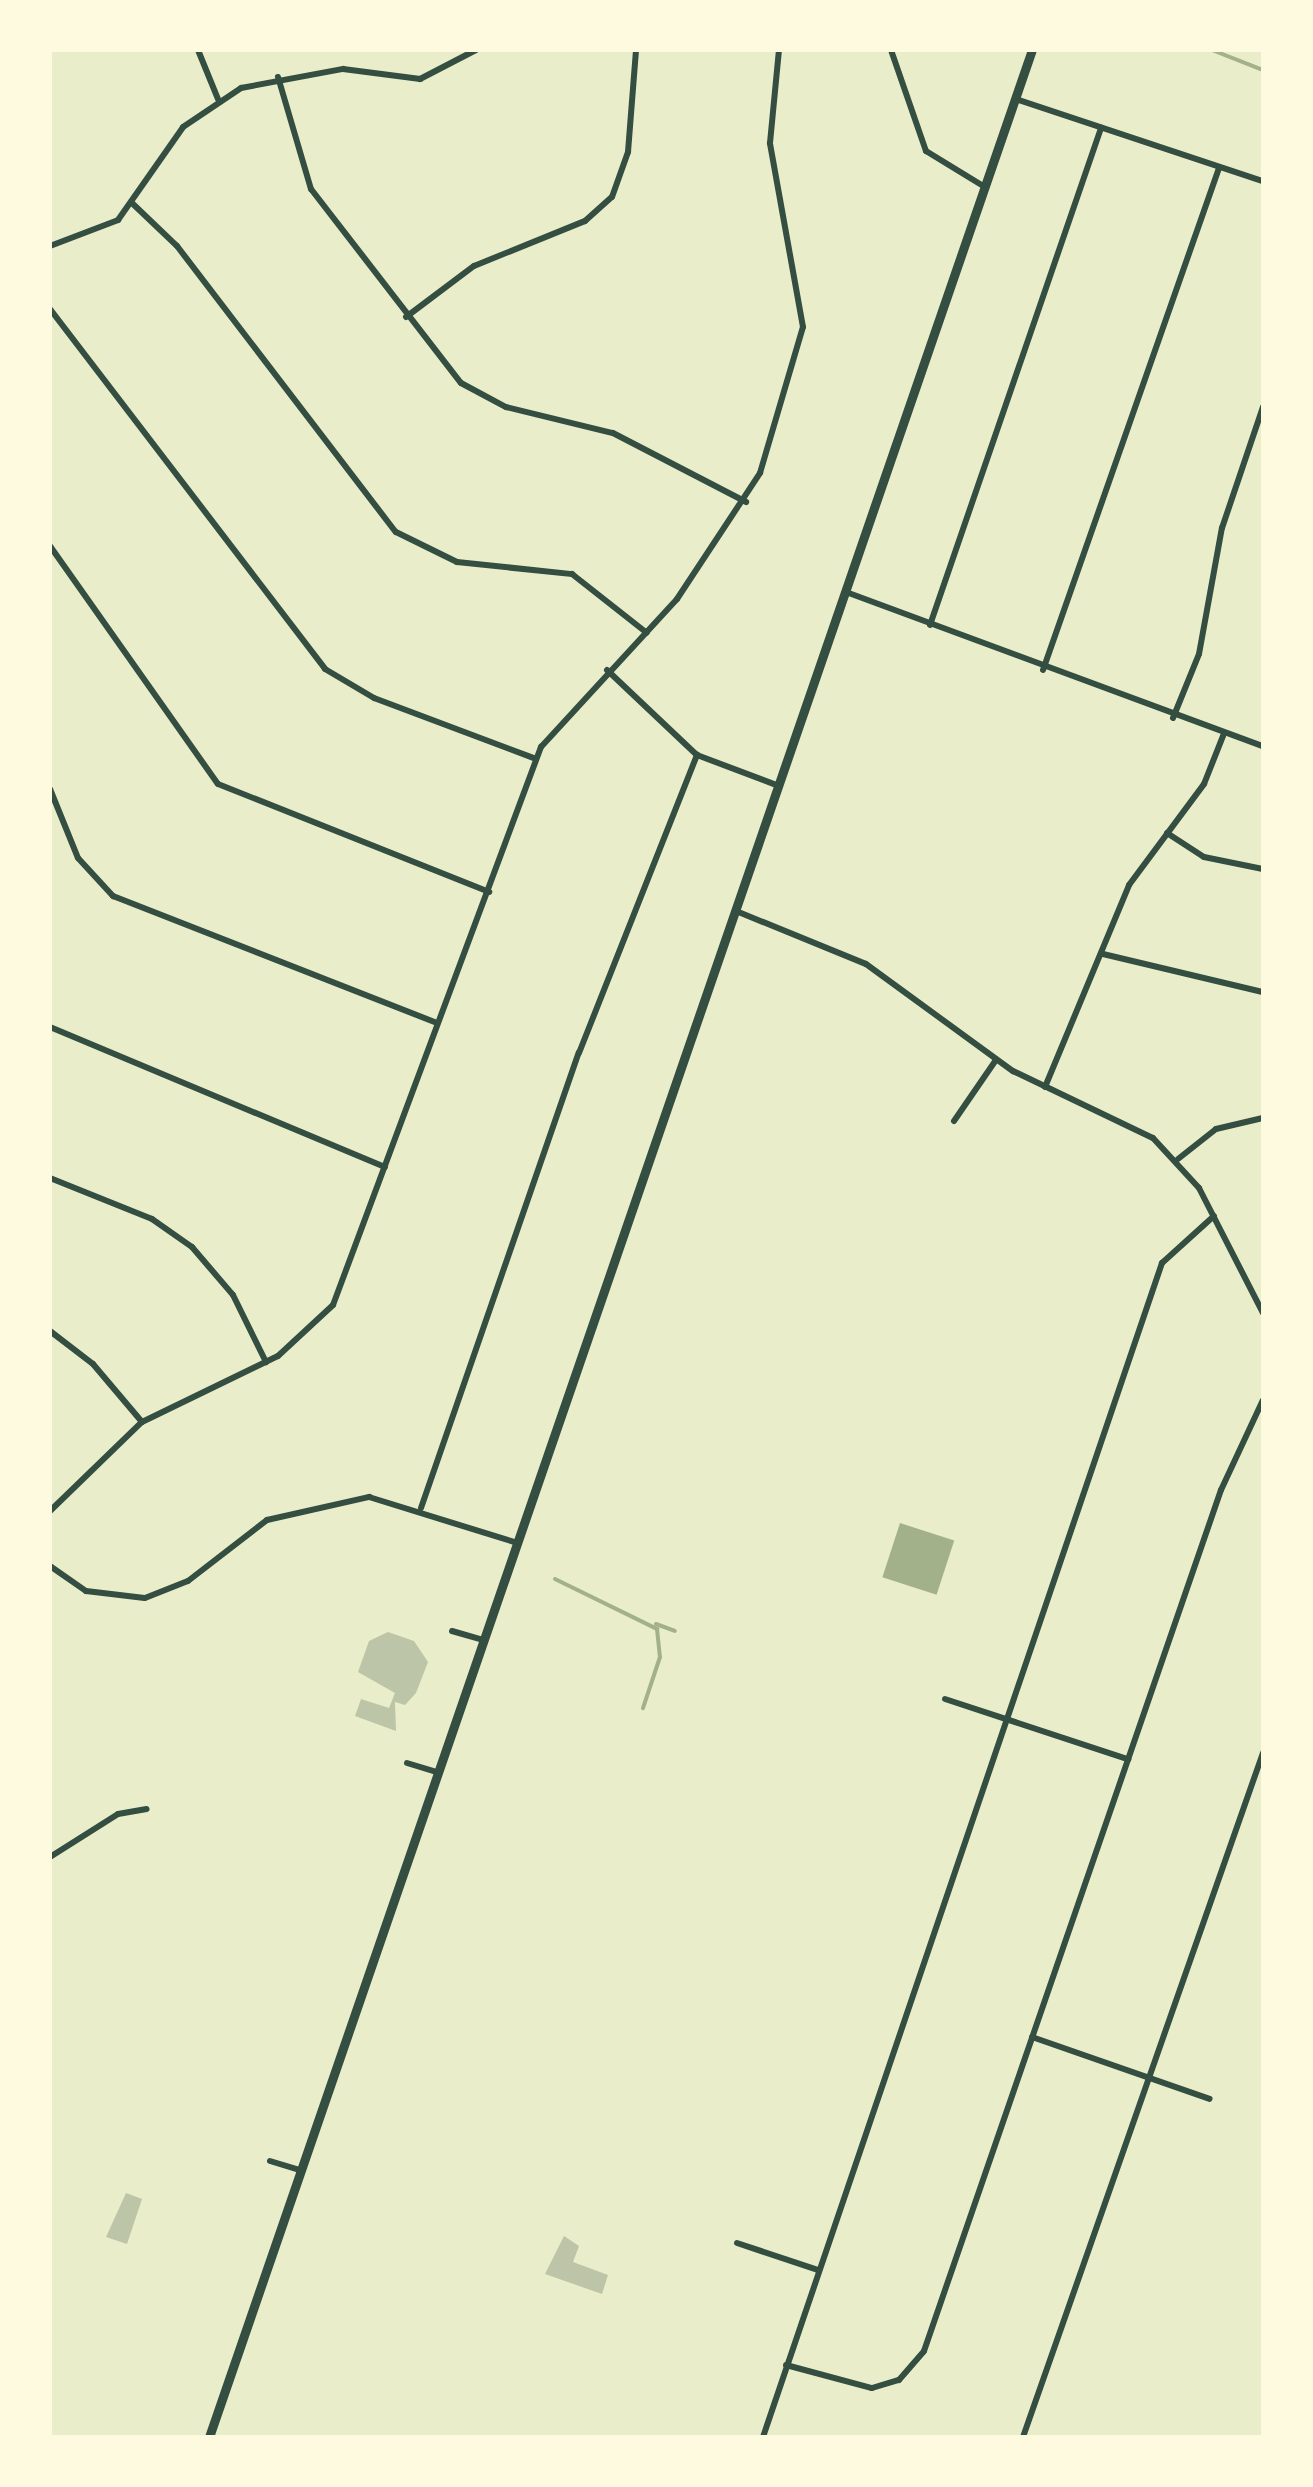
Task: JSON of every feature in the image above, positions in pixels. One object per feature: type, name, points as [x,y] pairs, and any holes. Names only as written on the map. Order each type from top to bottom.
[{"type":"main road","points":[[209,2437],[1032,50]]},
{"type":"street","points":[[198,50],[218,99]]},
{"type":"street","points":[[50,246],[95,235],[132,204],[168,145],[218,99],[278,77],[343,69],[420,79],[476,50]]},
{"type":"street","points":[[406,317],[497,252],[585,221],[612,197],[628,152],[636,50]]},
{"type":"street","points":[[50,1511],[142,1422],[266,1362],[333,1305],[536,758],[565,711],[646,633],[746,502],[795,378],[804,327],[768,122],[779,50]]},
{"type":"street","points":[[891,50],[926,151],[985,187]]},
{"type":"street","points":[[278,77],[311,190],[450,372],[487,399],[613,433],[746,502]]},
{"type":"street","points":[[1016,99],[1263,181]]},
{"type":"street","points":[[930,625],[1101,128]]},
{"type":"street","points":[[1043,670],[1219,168]]},
{"type":"street","points":[[132,204],[177,246],[396,532],[457,562],[572,574],[646,633]]},
{"type":"street","points":[[50,308],[325,668],[374,698],[536,758]]},
{"type":"street","points":[[1172,718],[1199,654],[1215,555],[1263,407]]},
{"type":"street","points":[[50,546],[228,792],[489,892]]},
{"type":"street","points":[[846,592],[1172,718],[1263,746]]},
{"type":"street","points":[[607,670],[698,755],[778,786]]},
{"type":"street","points":[[1045,1087],[1104,954],[1129,884],[1204,784],[1222,736]]},
{"type":"street","points":[[421,1508],[579,1053],[698,755]]},
{"type":"street","points":[[50,789],[78,858],[114,896],[436,1022]]},
{"type":"street","points":[[1167,833],[1204,857],[1263,869]]},
{"type":"street","points":[[734,911],[866,964],[996,1060],[1139,1130],[1178,1160],[1214,1216],[1263,1313]]},
{"type":"street","points":[[1104,954],[1263,992]]},
{"type":"street","points":[[50,1027],[385,1167]]},
{"type":"street","points":[[954,1121],[996,1060]]},
{"type":"street","points":[[1178,1160],[1216,1129],[1263,1118]]},
{"type":"street","points":[[50,1178],[152,1220],[192,1247],[233,1295],[266,1362]]},
{"type":"street","points":[[763,2437],[1162,1263],[1214,1216]]},
{"type":"street","points":[[50,1331],[93,1364],[142,1422]]},
{"type":"street","points":[[786,2365],[872,2388],[917,2362],[1242,1431],[1263,1400]]},
{"type":"street","points":[[50,1566],[86,1591],[145,1598],[188,1581],[277,1516],[369,1497],[421,1508],[518,1543]]},
{"type":"street","points":[[452,1631],[484,1640]]},
{"type":"street","points":[[945,1699],[1128,1759]]},
{"type":"street","points":[[1022,2437],[1263,1753]]},
{"type":"street","points":[[407,1763],[439,1773]]},
{"type":"street","points":[[50,1856],[118,1814],[147,1810]]},
{"type":"street","points":[[1032,2037],[1210,2099]]},
{"type":"street","points":[[270,2161],[302,2171]]},
{"type":"street","points":[[737,2243],[818,2270]]},
{"type":"shaded area","points":[[900,1523],[954,1541],[937,1595],[882,1577]]},
{"type":"building","points":[[388,1632],[414,1641],[428,1662],[416,1693],[405,1705],[395,1702],[396,1731],[355,1716],[361,1699],[389,1708],[395,1693],[358,1672],[369,1641]]},
{"type":"building","points":[[126,2193],[142,2199],[127,2244],[106,2237]]},
{"type":"building","points":[[564,2236],[579,2246],[573,2262],[608,2275],[602,2294],[545,2274]]},
{"type":"waterway","points":[[1212,50],[1263,70]]},
{"type":"waterway","points":[[555,1579],[657,1629],[660,1657],[643,1708]]},
{"type":"waterway","points":[[656,1624],[675,1631]]}]
